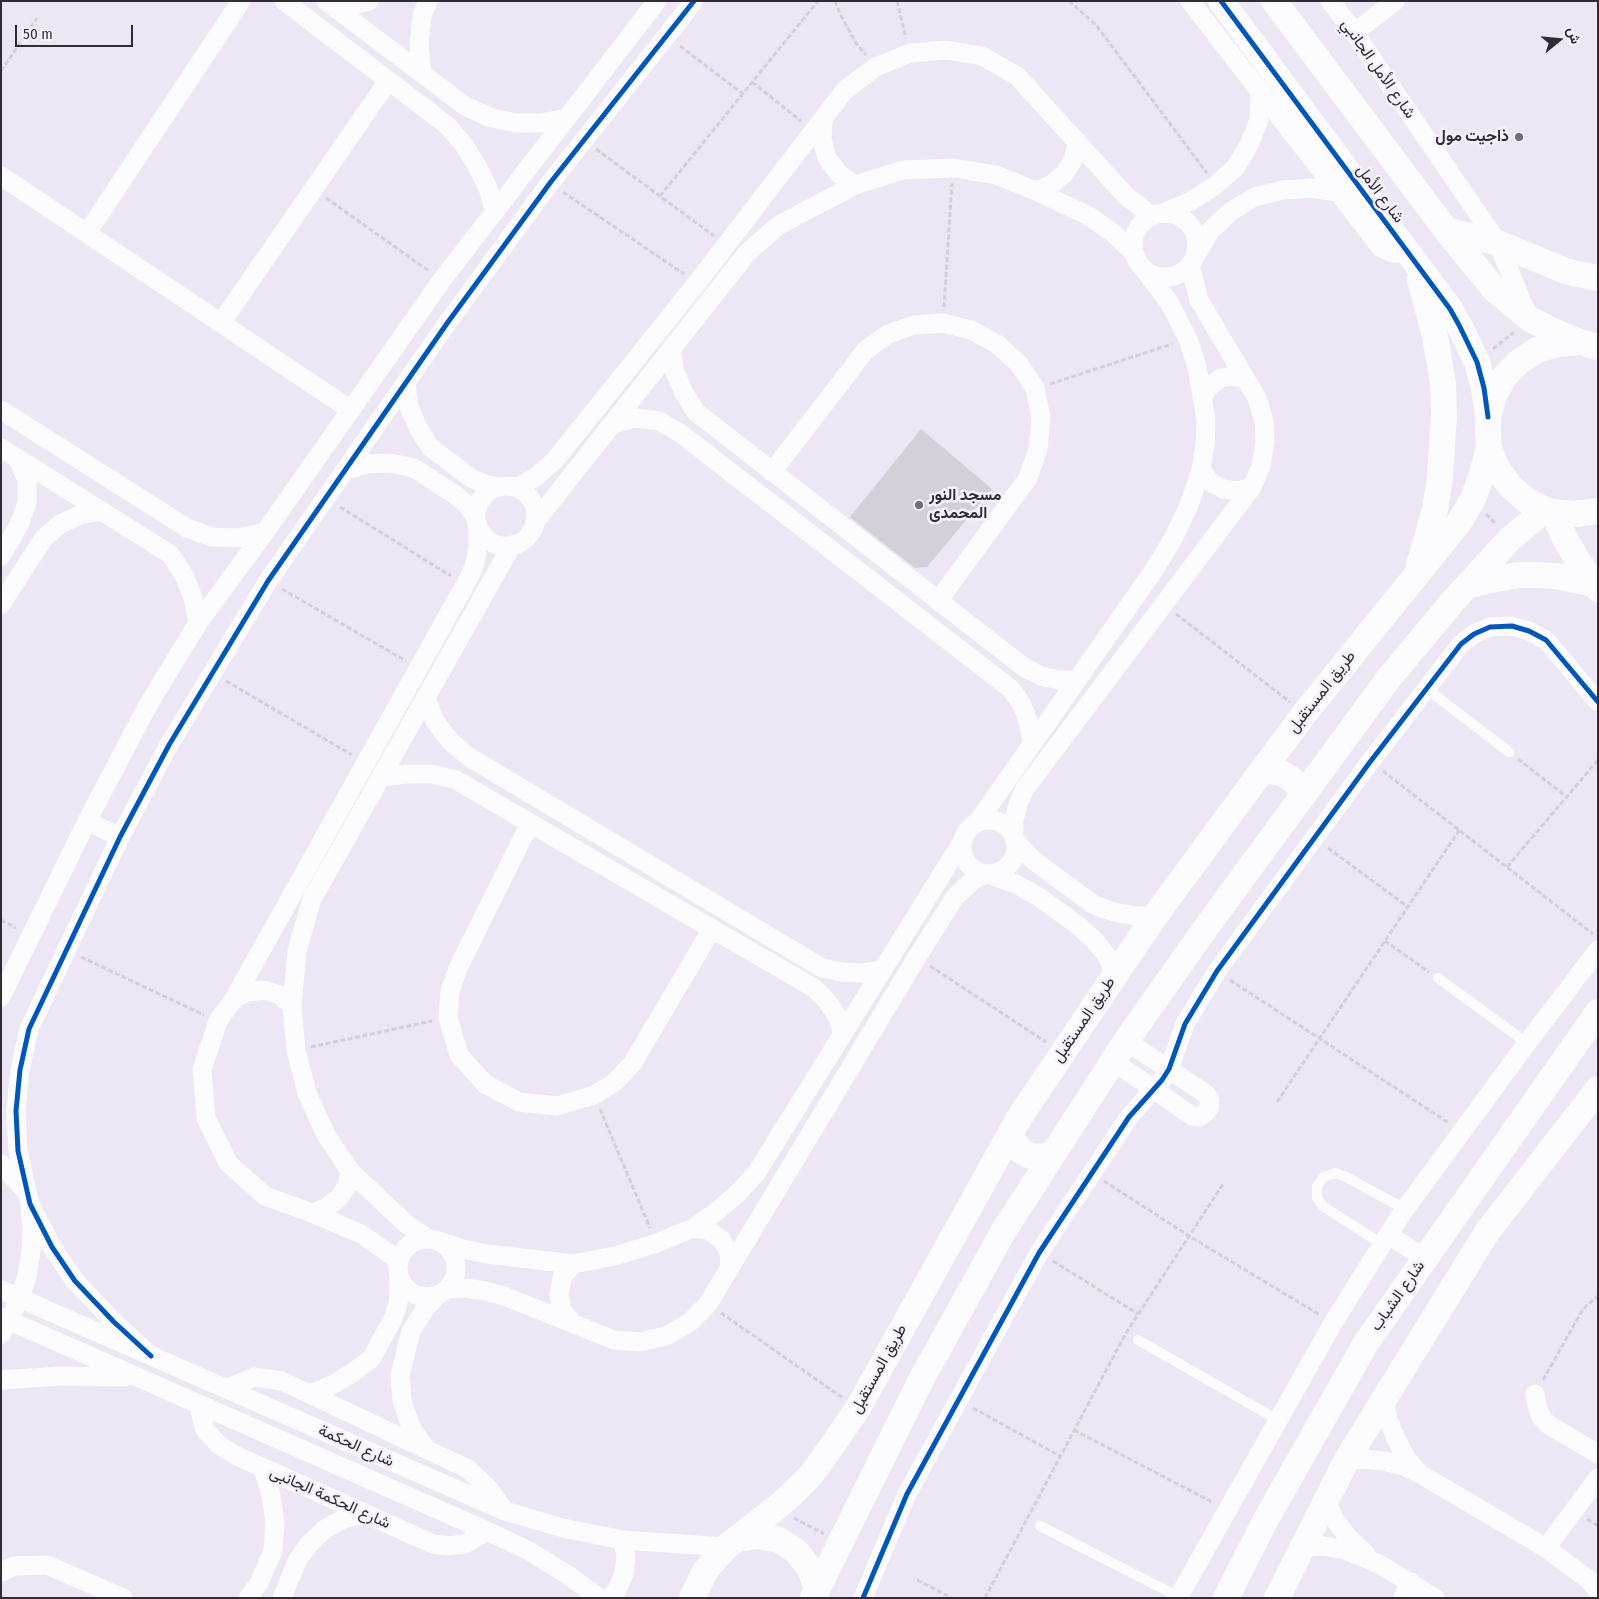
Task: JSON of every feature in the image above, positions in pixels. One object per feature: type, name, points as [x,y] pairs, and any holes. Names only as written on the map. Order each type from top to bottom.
[{"type":"main road","name":"شارع الأمل","points":[[1221,1],[1450,309],[1477,362],[1484,388],[1488,417]]},
{"type":"main road","name":"شارع الأمل","points":[[1274,1],[1446,230],[1494,289],[1530,319],[1553,331],[1589,344]]},
{"type":"main road","points":[[1446,230],[1498,243],[1568,272],[1598,278]]},
{"type":"main road","points":[[1409,255],[1424,290],[1436,336],[1444,415],[1440,478],[1435,509],[1417,572]]},
{"type":"main road","points":[[1589,344],[1558,344],[1537,350],[1519,362],[1504,377],[1494,396],[1488,417],[1489,448],[1497,468],[1510,486],[1526,500],[1549,511],[1576,514],[1598,511]]},
{"type":"main road","name":"طريق المستقبل","points":[[692,1598],[705,1572],[732,1543],[776,1508],[811,1475],[832,1446],[858,1408],[1011,1132],[1062,1053],[1155,916],[1305,713],[1460,521],[1473,499],[1489,448]]},
{"type":"main road","points":[[815,1593],[925,1371],[1002,1232],[1120,1051],[1205,929],[1389,678],[1510,538],[1549,511]]},
{"type":"main road","points":[[1549,511],[1596,586]]},
{"type":"main road","points":[[1467,586],[1491,580],[1537,575],[1556,576],[1596,586]]},
{"type":"main road","points":[[1261,772],[1281,773],[1297,784],[1304,795]]},
{"type":"main road","name":"شارع الشباب","points":[[1226,1598],[1265,1521],[1366,1343],[1594,1023]]},
{"type":"main road","points":[[1276,1598],[1346,1461],[1487,1232],[1598,1089]]},
{"type":"main road","points":[[1011,1132],[1014,1142],[1021,1151],[1031,1156],[1042,1157],[1053,1153]]},
{"type":"main road","points":[[732,1543],[758,1536],[779,1540],[797,1552],[810,1569],[815,1593]]},
{"type":"street","points":[[87,233],[241,1]]},
{"type":"street","points":[[284,1],[448,126],[464,145],[477,166],[488,188],[495,212]]},
{"type":"street","points":[[331,5],[369,1]]},
{"type":"street","points":[[422,73],[419,45],[422,16],[428,1]]},
{"type":"street","points":[[1,998],[87,821],[148,705],[198,622],[265,532],[442,280],[657,1]]},
{"type":"street","points":[[4,1324],[20,1298],[27,1276],[31,1252],[32,1228],[17,1143],[16,1111],[20,1070],[29,1029],[120,837],[169,744],[268,581],[448,322],[550,183],[694,1]]},
{"type":"street","points":[[1190,1],[1381,248],[1392,253],[1409,255]]},
{"type":"street","name":"شارع الأمل الجانبي","points":[[1330,1],[1498,243],[1530,319]]},
{"type":"street","points":[[1354,33],[1395,1]]},
{"type":"street","points":[[331,5],[465,106],[489,117],[515,123],[541,123],[567,118]]},
{"type":"street","points":[[946,50],[982,56],[1017,76],[1126,196],[1158,214],[1176,214],[1187,221],[1194,231],[1198,243],[1193,261],[1199,300],[1257,398],[1264,420],[1265,443],[1261,466],[1252,487],[1024,790],[1014,820],[1016,853],[1011,864],[1002,872],[973,880],[955,898],[917,957],[708,1304],[689,1323],[666,1336],[640,1342],[614,1340],[486,1290],[466,1288],[428,1297],[418,1295],[409,1290],[402,1282],[399,1267],[381,1247],[361,1234],[265,1196],[228,1163],[206,1118],[202,1069],[218,1021],[234,999],[465,585],[478,547],[478,507],[482,498],[490,491],[508,487],[537,476],[555,460],[697,283],[845,90],[876,67],[910,53],[946,50]]},
{"type":"street","points":[[221,323],[388,81]]},
{"type":"street","points":[[1260,93],[1259,120],[1249,145],[1236,168],[1216,185],[1191,201],[1143,222],[1136,232],[1134,242],[1139,261],[1155,275],[1167,277],[1180,274],[1193,261],[1210,232],[1230,212],[1254,197],[1283,190],[1312,188],[1337,192]]},
{"type":"street","points":[[818,126],[827,158],[839,174],[854,185]]},
{"type":"street","points":[[1036,191],[1052,184],[1065,173],[1074,158],[1077,141]]},
{"type":"street","points":[[344,471],[367,464],[391,463],[414,468],[457,496],[468,506],[484,535],[492,542],[502,546],[512,545],[527,537],[535,522],[747,253],[779,225],[854,185],[903,170],[954,168],[996,175],[1089,216],[1114,233],[1139,261],[1169,302],[1188,339],[1197,366],[1203,395],[1206,428],[1201,470],[1189,506],[1174,539],[977,823]]},
{"type":"street","points":[[1,176],[351,410]]},
{"type":"street","points":[[425,306],[448,322]]},
{"type":"street","points":[[772,472],[865,351],[888,334],[914,324],[943,323],[971,330],[997,344],[1019,364],[1035,388],[1041,418],[1038,449],[1028,478],[938,601]]},
{"type":"street","points":[[671,350],[675,372],[684,393],[696,412],[1024,668],[1041,676],[1059,680],[1077,680]]},
{"type":"street","points":[[1203,395],[1211,384],[1221,378],[1234,376],[1246,378]]},
{"type":"street","points":[[406,383],[412,414],[430,447],[471,478],[484,484],[508,487],[526,493],[536,512],[535,522]]},
{"type":"street","points":[[1,410],[187,528],[212,537],[238,538],[265,532]]},
{"type":"street","points":[[613,424],[636,418],[659,421],[673,429],[1011,688],[1022,705],[1029,724],[1032,744]]},
{"type":"street","points":[[1,448],[170,554],[187,583],[193,598],[198,622]]},
{"type":"street","points":[[1,556],[19,525],[27,503],[27,480],[18,459]]},
{"type":"street","points":[[1201,470],[1210,482],[1223,489],[1238,491],[1252,487]]},
{"type":"street","points":[[1,604],[44,538],[60,524],[80,515],[101,511]]},
{"type":"street","points":[[826,546],[841,525]]},
{"type":"street","points":[[426,1449],[411,1427],[402,1401],[400,1375],[411,1332],[427,1306],[454,1280],[455,1258],[449,1248],[406,1224],[350,1171],[326,1133],[311,1101],[296,1050],[292,1006],[297,951],[312,899],[512,545]]},
{"type":"street","points":[[862,1598],[907,1494],[1039,1253],[1129,1117],[1154,1090],[1169,1069],[1186,1024],[1216,972],[1370,762],[1461,644],[1474,634],[1490,627],[1512,626],[1529,631],[1546,640],[1598,702]]},
{"type":"street","points":[[426,698],[435,721],[450,742],[493,772],[822,968],[862,973],[882,970]]},
{"type":"street","points":[[480,794],[493,772]]},
{"type":"street","points":[[381,777],[432,774],[456,780],[814,988],[827,1001],[843,1033]]},
{"type":"street","points":[[310,1394],[332,1385],[371,1359],[393,1319],[399,1296],[399,1267],[403,1252],[410,1244],[419,1240],[434,1240],[487,1254],[573,1264],[615,1256],[657,1243],[693,1228],[731,1199],[757,1172],[962,842],[967,830],[977,823],[987,820],[998,821],[1007,826],[1033,860],[1094,904],[1122,914],[1155,916]]},
{"type":"street","points":[[87,821],[120,837]]},
{"type":"street","points":[[530,824],[459,966],[450,991],[448,1018],[459,1055],[484,1084],[519,1102],[557,1106],[594,1095],[615,1082],[632,1064],[712,929]]},
{"type":"street","points":[[962,842],[962,853],[966,862],[974,870],[1016,884],[1039,897],[1079,926],[1107,956],[1115,974]]},
{"type":"street","points":[[618,874],[630,853]]},
{"type":"street","points":[[1178,1597],[1333,1323],[1405,1209],[1598,950]]},
{"type":"street","points":[[234,999],[248,992],[264,990],[280,995],[292,1006]]},
{"type":"street","points":[[1120,1051],[1169,1069],[1206,1094],[1210,1100],[1206,1114],[1199,1117],[1192,1116],[1154,1090],[1120,1051]]},
{"type":"street","points":[[1,1164],[28,1198],[52,1247],[74,1281],[151,1356]]},
{"type":"street","points":[[312,1213],[326,1208],[338,1198],[347,1186],[350,1171]]},
{"type":"street","points":[[693,1228],[708,1230],[721,1239],[729,1252],[730,1267]]},
{"type":"street","points":[[1385,1240],[1425,1258]]},
{"type":"street","points":[[572,1323],[562,1310],[559,1294],[562,1277],[573,1264]]},
{"type":"street","name":"شارع الحكمة","points":[[1,1290],[505,1511],[563,1528],[623,1540],[732,1543]]},
{"type":"street","name":"شارع الحكمة","points":[[4,1324],[139,1378],[487,1531],[529,1551],[568,1575],[599,1598]]},
{"type":"street","points":[[1,1380],[100,1375],[139,1378]]},
{"type":"street","points":[[226,1389],[254,1377],[282,1380],[468,1469],[489,1489],[505,1511]]},
{"type":"street","points":[[1535,1394],[1541,1417],[1549,1425],[1598,1454]]},
{"type":"street","points":[[1384,1398],[1388,1419],[1396,1439],[1406,1458],[1420,1474]]},
{"type":"street","name":"شارع الحكمة الجانبى","points":[[198,1404],[205,1430],[219,1445],[237,1456],[433,1544],[449,1546],[465,1544],[487,1531]]},
{"type":"street","points":[[1346,1461],[1365,1459],[1384,1461],[1403,1466],[1420,1474],[1546,1548],[1588,1579],[1598,1591]]},
{"type":"street","points":[[248,1598],[259,1583],[272,1551],[274,1523],[272,1495],[263,1468]]},
{"type":"street","points":[[1546,1548],[1598,1478]]},
{"type":"street","points":[[1326,1501],[1348,1537],[1407,1590],[1435,1598]]},
{"type":"street","points":[[282,1598],[297,1562],[309,1544],[325,1529],[343,1519],[364,1513]]},
{"type":"street","points":[[609,1598],[617,1590],[624,1574],[626,1557],[623,1540]]},
{"type":"street","points":[[1302,1547],[1322,1546],[1342,1549],[1379,1564]]},
{"type":"street","points":[[1,1572],[14,1566],[47,1565],[122,1597]]},
{"type":"lane","points":[[1426,689],[1509,752]]},
{"type":"lane","points":[[1438,978],[1527,1043]]},
{"type":"lane","points":[[1385,1240],[1324,1207],[1317,1198],[1317,1186],[1324,1177],[1335,1173],[1405,1209]]},
{"type":"lane","points":[[1138,1340],[1278,1420]]},
{"type":"lane","points":[[1040,1526],[1178,1597]]},
{"type":"path","points":[[660,196],[818,1]]},
{"type":"path","points":[[835,1],[856,43],[876,67]]},
{"type":"path","points":[[897,1],[910,53]]},
{"type":"path","points":[[1069,1],[1096,25],[1216,185]]},
{"type":"path","points":[[1,71],[37,18]]},
{"type":"path","points":[[666,36],[742,94]]},
{"type":"path","points":[[752,82],[818,126]]},
{"type":"path","points":[[584,140],[726,245]]},
{"type":"path","points":[[943,323],[954,168]]},
{"type":"path","points":[[550,183],[697,283]]},
{"type":"path","points":[[313,189],[442,280]]},
{"type":"path","points":[[1477,362],[1530,319]]},
{"type":"path","points":[[1035,388],[1188,339]]},
{"type":"path","points":[[326,498],[465,585]]},
{"type":"path","points":[[1473,499],[1510,538]]},
{"type":"path","points":[[268,581],[418,669]]},
{"type":"path","points":[[1164,605],[1305,713]]},
{"type":"path","points":[[212,674],[365,763]]},
{"type":"path","points":[[1509,752],[1567,797]]},
{"type":"path","points":[[1507,867],[1598,760]]},
{"type":"path","points":[[1370,762],[1598,938]]},
{"type":"path","points":[[1277,1102],[1460,830]]},
{"type":"path","points":[[1314,838],[1408,907]]},
{"type":"path","points":[[1385,941],[1438,978]]},
{"type":"path","points":[[66,950],[218,1021]]},
{"type":"path","points":[[917,957],[1062,1053]]},
{"type":"path","points":[[1216,972],[1462,1132]]},
{"type":"path","points":[[296,1050],[448,1018]]},
{"type":"path","points":[[594,1095],[657,1243]]},
{"type":"path","points":[[1092,1173],[1189,1236],[1333,1323]]},
{"type":"path","points":[[985,1598],[1126,1333],[1223,1184]]},
{"type":"path","points":[[1039,1253],[1138,1314]]},
{"type":"path","points":[[1535,1394],[1583,1309],[1598,1296]]},
{"type":"path","points":[[708,1304],[858,1408]]},
{"type":"path","points":[[958,1400],[1060,1456]]},
{"type":"path","points":[[1074,1430],[1227,1510]]},
{"type":"path","points":[[776,1508],[840,1542]]},
{"type":"path","points":[[917,1580],[952,1598]]},
{"type":"building","name":"مسجد النور المحمدى","points":[[921,429],[992,489],[927,567],[915,568],[850,517]]},
{"type":"cycle path","points":[[151,1356],[114,1322],[75,1281],[52,1247],[30,1204],[18,1151],[16,1111],[20,1070],[29,1029],[120,837],[169,745],[268,581],[448,322],[550,183],[694,1]]},
{"type":"cycle path","points":[[1221,1],[1450,309],[1477,362],[1484,388],[1488,417]]},
{"type":"cycle path","points":[[863,1598],[907,1494],[1039,1253],[1129,1117],[1162,1080],[1169,1069],[1185,1024],[1217,971],[1370,762],[1461,644],[1474,634],[1490,627],[1512,626],[1529,631],[1546,640],[1598,702]]},
{"type":"place","name":"ذاجيت مول","points":[[1519,137]]},
{"type":"place","name":"مسجد النور المحمدى","points":[[919,505]]}]
